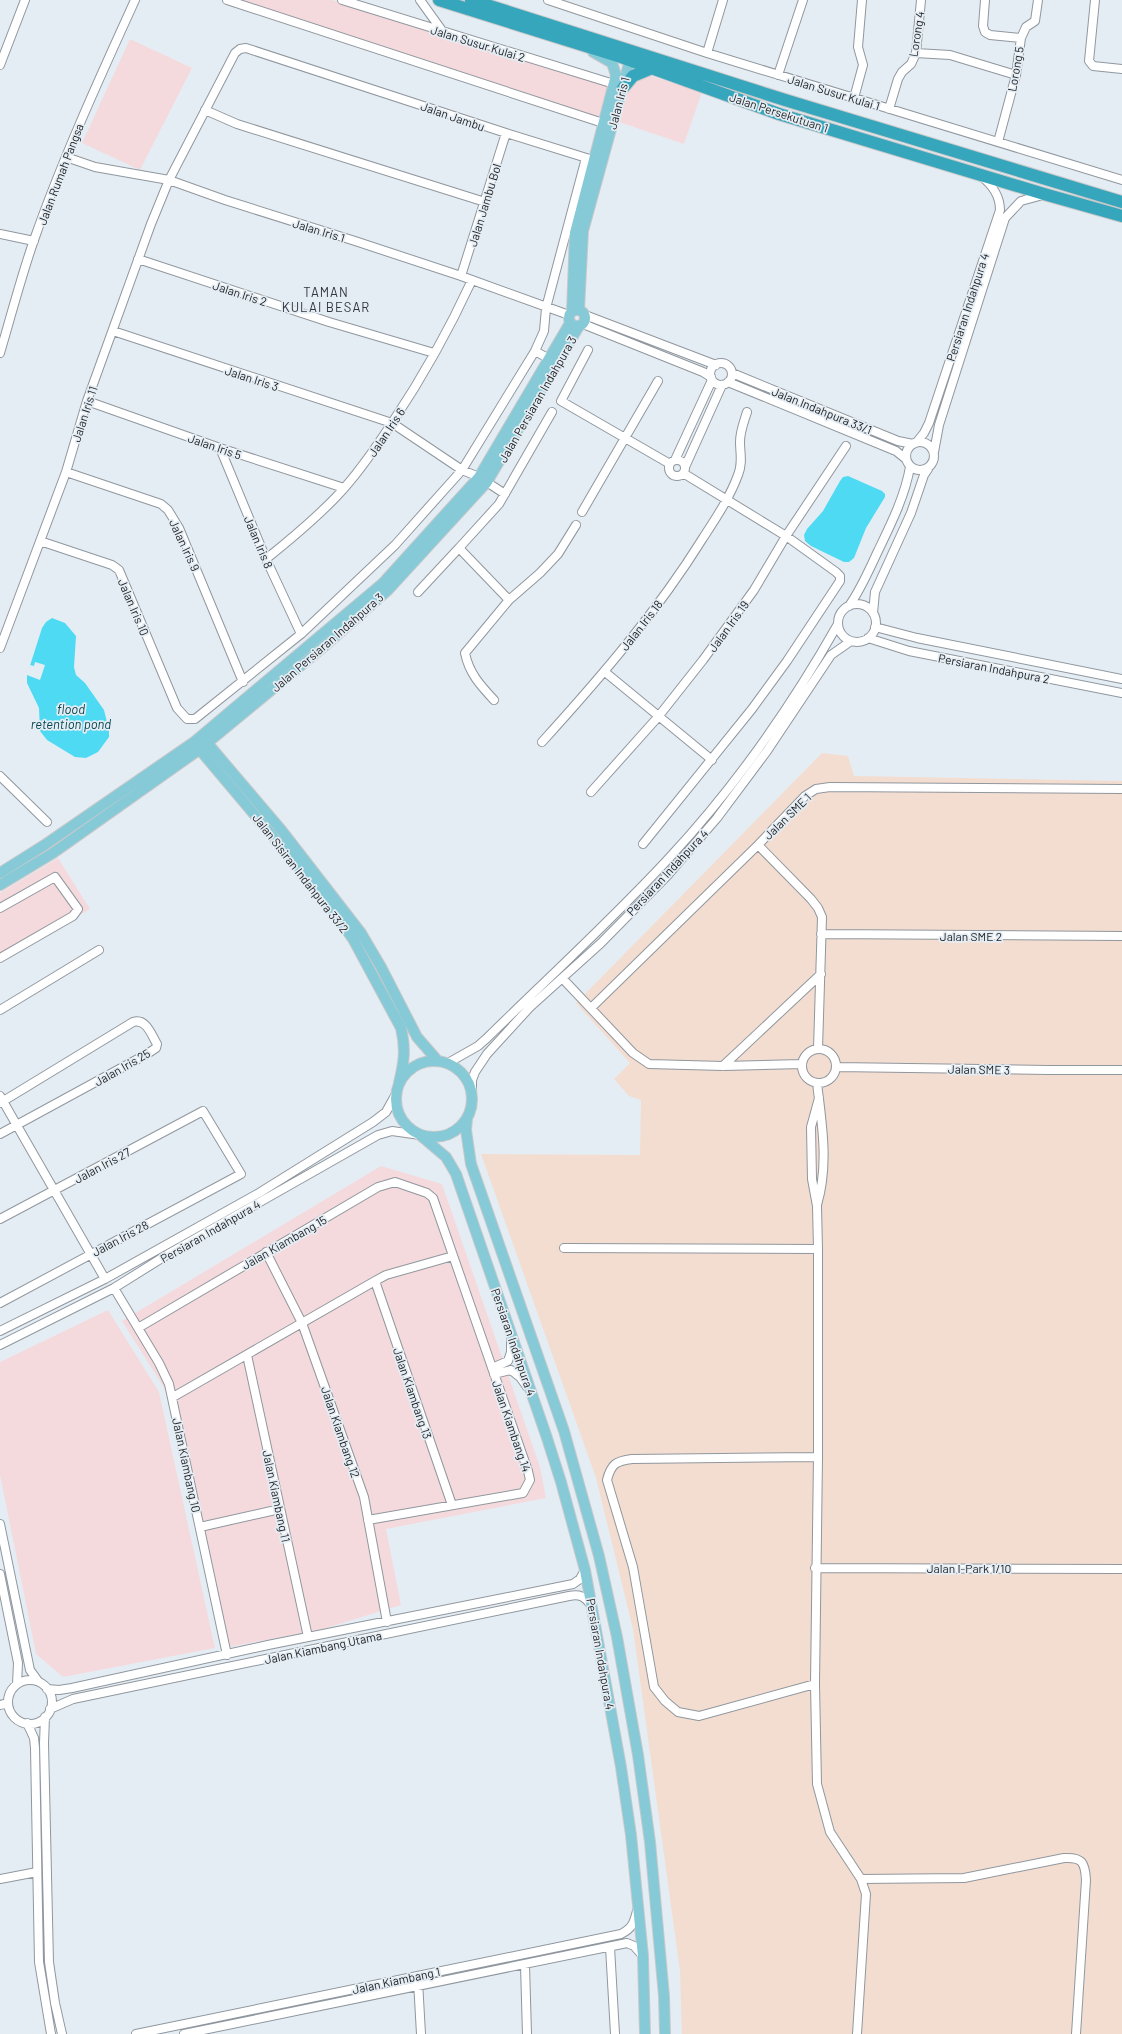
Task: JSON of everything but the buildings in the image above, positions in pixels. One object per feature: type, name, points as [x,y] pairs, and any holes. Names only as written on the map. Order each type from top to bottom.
[{"type":"highway","name":"Jalan Persekutuan 1","points":[[439,0],[578,45],[630,60],[779,114],[1122,216]]},
{"type":"highway","name":"Jalan Persekutuan 1","points":[[472,0],[785,100],[1122,202]]},
{"type":"highway","points":[[624,48],[630,60]]},
{"type":"highway","points":[[618,86],[633,76],[652,68]]},
{"type":"main road","name":"Jalan Iris 1","points":[[577,318],[583,231],[618,86],[615,69],[612,63],[578,45]]},
{"type":"main road","name":"Jalan Iris 1","points":[[577,318],[575,232],[589,159],[630,60]]},
{"type":"main road","name":"Jalan Persiaran Indahpura 3","points":[[0,885],[53,853],[201,743],[321,649],[388,590],[483,480],[577,318]]},
{"type":"main road","name":"Jalan Persiaran Indahpura 3","points":[[0,873],[201,743]]},
{"type":"main road","name":"Jalan Sisiran Indahpura 33/2","points":[[201,743],[282,831],[361,933],[381,967],[417,1037],[437,1060]]},
{"type":"main road","name":"Jalan Sisiran Indahpura 33/2","points":[[201,743],[322,895],[353,939],[401,1028],[405,1058],[399,1083]]},
{"type":"main road","points":[[467,1119],[458,1129],[446,1135],[433,1137],[420,1135],[409,1128],[401,1118],[396,1106],[396,1094],[399,1083],[405,1073],[414,1066],[425,1061],[437,1060],[448,1063],[459,1069],[467,1079],[472,1091],[472,1101],[467,1119],[466,1130],[471,1164],[564,1431],[599,1556],[617,1637],[638,1755],[650,1842],[664,1996],[665,2034]]},
{"type":"main road","name":"Persiaran Indahpura 4","points":[[420,1135],[446,1157],[456,1174],[533,1396],[561,1482],[585,1570],[632,1835],[643,1956],[645,2034]]},
{"type":"street","points":[[0,65],[25,0]]},
{"type":"street","name":"Jalan Rumah Pangsa","points":[[0,353],[34,241],[66,157],[135,0]]},
{"type":"street","points":[[226,0],[603,123]]},
{"type":"street","name":"Jalan Susur Kulai 2","points":[[342,0],[618,86]]},
{"type":"street","points":[[420,0],[443,32]]},
{"type":"street","name":"Jalan Susur Kulai 1","points":[[548,0],[707,54],[1122,180]]},
{"type":"street","points":[[707,54],[724,0]]},
{"type":"street","points":[[778,75],[802,0]]},
{"type":"street","points":[[854,98],[863,65],[858,47],[862,0]]},
{"type":"street","name":"Lorong 4","points":[[889,109],[898,79],[902,72],[911,64],[916,53],[922,0]]},
{"type":"street","points":[[985,0],[983,26],[985,32],[990,35],[1021,38]]},
{"type":"street","name":"Lorong 5","points":[[998,142],[1016,75],[1021,38],[1026,27],[1035,22],[1038,0]]},
{"type":"street","points":[[1095,0],[1088,61],[1094,66],[1122,69]]},
{"type":"street","name":"Jalan Jambu","points":[[206,110],[235,53],[240,48],[246,48],[589,159]]},
{"type":"street","points":[[916,53],[950,55],[1016,75]]},
{"type":"street","points":[[206,110],[237,124],[293,140],[485,202]]},
{"type":"street","name":"Jalan Iris 11","points":[[0,648],[66,472],[87,401],[138,259],[169,180],[206,110]]},
{"type":"street","name":"Jalan Jambu Bol","points":[[461,276],[506,133]]},
{"type":"street","name":"Jalan Iris 1","points":[[66,157],[102,168],[169,180],[225,200],[461,276],[577,318]]},
{"type":"street","points":[[243,682],[301,634],[395,545],[462,470],[535,350],[544,331],[546,308],[589,159]]},
{"type":"street","name":"Persiaran Indahpura 4","points":[[849,606],[858,594],[904,493],[908,463],[906,451],[924,433],[929,423],[1000,210],[998,197],[992,187],[978,174]]},
{"type":"street","name":"Persiaran Indahpura 4","points":[[873,614],[875,592],[911,514],[924,475],[934,460],[936,435],[1005,218],[1021,201],[1044,194]]},
{"type":"street","points":[[0,234],[34,241]]},
{"type":"street","name":"Jalan Iris 2","points":[[138,259],[329,322],[434,353]]},
{"type":"street","name":"Jalan Iris 6","points":[[266,559],[310,523],[344,488],[371,455],[415,390],[434,353],[453,322],[472,280]]},
{"type":"street","points":[[577,318],[716,365],[726,365],[732,373],[700,434],[684,470],[678,476],[673,475],[669,469],[690,428],[711,379],[712,370],[716,365]]},
{"type":"street","points":[[577,318],[703,372],[711,379],[725,384]]},
{"type":"street","name":"Jalan Iris 3","points":[[112,332],[392,423],[462,470],[483,480],[505,494]]},
{"type":"street","points":[[535,350],[553,361]]},
{"type":"street","points":[[588,350],[561,400],[625,438],[673,462],[682,462],[684,470],[786,536],[840,576],[840,581],[787,661],[712,760],[643,844]]},
{"type":"street","name":"Jalan Indahpura 33/1","points":[[732,373],[898,441],[914,443]]},
{"type":"street","points":[[582,512],[658,381]]},
{"type":"street","name":"Jalan Indahpura 33/1","points":[[725,384],[896,451],[908,463]]},
{"type":"street","name":"Jalan Iris 5","points":[[87,401],[220,448],[344,488]]},
{"type":"street","points":[[418,592],[485,521],[499,504],[552,412]]},
{"type":"street","name":"Jalan Iris 18","points":[[542,742],[605,672],[689,561],[727,499],[739,474],[742,460],[741,429],[747,412]]},
{"type":"street","points":[[914,443],[922,442],[928,444],[934,452]]},
{"type":"street","name":"Jalan Iris 19","points":[[591,792],[658,717],[703,660],[754,590],[786,536],[846,446]]},
{"type":"street","name":"Jalan Iris 8","points":[[220,448],[266,559],[301,634]]},
{"type":"street","points":[[908,463],[916,470],[928,469]]},
{"type":"street","name":"Jalan Iris 9","points":[[66,472],[161,504],[168,510],[179,528],[243,682]]},
{"type":"street","points":[[494,700],[474,677],[467,665],[465,653],[509,600],[540,573],[558,554],[576,526]]},
{"type":"street","name":"Jalan Iris 10","points":[[40,541],[112,565],[119,570],[177,708],[187,719],[195,719],[243,682]]},
{"type":"street","points":[[459,548],[509,600]]},
{"type":"street","points":[[863,605],[873,614],[875,627],[868,638],[857,641],[851,640],[842,634],[838,624],[841,613],[849,606],[863,605]]},
{"type":"street","name":"Persiaran Indahpura 4","points":[[448,1063],[487,1038],[649,880],[681,845],[725,792],[758,748],[804,682],[838,624]]},
{"type":"street","name":"Persiaran Indahpura 2","points":[[875,627],[917,638],[1122,679]]},
{"type":"street","name":"Persiaran Indahpura 2","points":[[868,638],[909,651],[1122,693]]},
{"type":"street","name":"Persiaran Indahpura 4","points":[[472,1091],[472,1080],[480,1063],[530,1007],[563,979],[662,881],[717,818],[767,751],[831,655],[851,640]]},
{"type":"street","points":[[605,672],[712,760]]},
{"type":"street","points":[[0,776],[47,822]]},
{"type":"street","name":"Jalan SME 1","points":[[591,1008],[758,845],[804,796],[816,789],[830,787],[1122,789]]},
{"type":"street","points":[[758,845],[818,908],[822,917],[818,1049]]},
{"type":"street","points":[[0,908],[55,877],[78,909],[73,916],[1,955]]},
{"type":"street","name":"Jalan SME 2","points":[[821,934],[1122,936]]},
{"type":"street","points":[[0,1010],[98,950]]},
{"type":"street","points":[[723,1066],[821,974]]},
{"type":"street","points":[[563,979],[633,1052],[649,1064],[723,1066],[802,1064]]},
{"type":"street","name":"Jalan Iris 25","points":[[0,1134],[146,1054],[156,1048],[157,1044],[142,1022],[138,1020],[1,1100]]},
{"type":"street","points":[[818,1049],[831,1054],[835,1060],[836,1066],[830,1079],[817,1083],[806,1077],[802,1064],[804,1057],[810,1051],[818,1049]]},
{"type":"street","name":"Jalan SME 3","points":[[836,1066],[1122,1070]]},
{"type":"street","points":[[817,1083],[822,1118],[824,1165],[822,1188],[817,1206]]},
{"type":"street","name":"Persiaran Indahpura 4","points":[[0,1331],[105,1279],[259,1193],[373,1122],[386,1112],[396,1094]]},
{"type":"street","points":[[819,1098],[811,1127],[812,1179],[817,1206],[818,1249],[818,1457],[815,1568],[816,1784],[830,1832],[860,1879],[866,1894],[857,2034]]},
{"type":"street","points":[[1,1100],[92,1254],[105,1279]]},
{"type":"street","name":"Jalan Iris 27","points":[[0,1219],[203,1111],[241,1174]]},
{"type":"street","name":"Persiaran Indahpura 4","points":[[0,1345],[114,1288],[368,1140],[392,1131],[420,1135]]},
{"type":"street","name":"Jalan Iris 28","points":[[0,1303],[241,1174]]},
{"type":"street","name":"Jalan Kiambang 15","points":[[138,1328],[266,1252],[387,1183],[395,1182],[428,1193],[433,1198]]},
{"type":"street","name":"Jalan Kiambang 14","points":[[368,1520],[523,1493],[530,1480],[433,1198]]},
{"type":"street","points":[[564,1248],[818,1249]]},
{"type":"street","name":"Jalan Kiambang 12","points":[[266,1252],[302,1323],[364,1497],[387,1622]]},
{"type":"street","points":[[173,1397],[386,1275],[453,1256]]},
{"type":"street","name":"Jalan Kiambang 13","points":[[375,1281],[452,1505]]},
{"type":"street","name":"Jalan Kiambang 10","points":[[114,1288],[159,1363],[169,1384],[227,1655]]},
{"type":"street","points":[[493,1371],[506,1363],[509,1359],[511,1352],[511,1334]]},
{"type":"street","name":"Jalan Kiambang 11","points":[[247,1355],[308,1637]]},
{"type":"street","points":[[493,1371],[514,1371],[533,1396]]},
{"type":"street","points":[[815,1684],[699,1716],[678,1712],[664,1701],[654,1687],[633,1567],[607,1480],[610,1469],[619,1461],[632,1459],[818,1457]]},
{"type":"street","points":[[200,1527],[280,1509]]},
{"type":"street","points":[[0,1524],[30,1670],[38,1682],[47,1688],[52,1699],[50,1710],[40,1721],[27,1723],[16,1719],[4,1704],[10,1692],[17,1684],[24,1681],[38,1682]]},
{"type":"street","name":"Jalan I-Park 1/10","points":[[815,1568],[1122,1569]]},
{"type":"street","name":"Jalan Kiambang Utama","points":[[47,1688],[58,1690],[72,1688],[308,1637],[573,1584],[580,1579],[585,1570]]},
{"type":"street","points":[[0,1574],[18,1663],[17,1684]]},
{"type":"street","name":"Jalan Kiambang Utama","points":[[50,1710],[73,1699],[569,1596],[579,1595],[585,1598],[592,1607]]},
{"type":"street","points":[[45,1717],[44,1743],[49,1962],[55,2003],[62,2034]]},
{"type":"street","points":[[27,1723],[34,1738],[35,1748],[39,1962],[51,2034]]},
{"type":"street","points":[[860,1879],[964,1878],[1064,1858],[1076,1857],[1086,1868],[1076,2034]]},
{"type":"street","points":[[0,1880],[37,1872]]},
{"type":"street","name":"Jalan Kiambang 1","points":[[136,2034],[416,1975],[622,1934],[629,1930],[634,1924],[638,1905]]},
{"type":"street","name":"Jalan Kiambang 1","points":[[184,2034],[626,1943],[634,1946],[643,1956]]},
{"type":"street","points":[[610,1947],[615,2034]]},
{"type":"street","points":[[525,1965],[527,2034]]},
{"type":"street","points":[[416,1975],[419,1985],[420,2034]]},
{"type":"shaded area","points":[[232,0],[332,0],[608,86],[600,119]]},
{"type":"shaded area","points":[[130,39],[192,68],[140,170],[82,143]]},
{"type":"shaded area","points":[[647,75],[702,92],[684,144],[619,122],[631,80]]},
{"type":"shaded area","points":[[822,753],[848,756],[854,776],[1122,781],[1122,2034],[682,2034],[680,1971],[633,1629],[596,1478],[481,1154],[640,1155],[641,1100],[629,1096],[614,1079],[630,1063],[576,1003]]},
{"type":"shaded area","points":[[58,858],[90,909],[0,962],[0,893]]},
{"type":"shaded area","points":[[381,1166],[442,1184],[540,1467],[546,1498],[386,1529],[401,1605],[323,1629],[224,1648],[166,1391],[122,1321]]},
{"type":"shaded area","points":[[108,1310],[159,1392],[215,1648],[63,1677],[36,1654],[0,1475],[0,1362]]},
{"type":"water","points":[[848,476],[882,491],[885,494],[885,497],[866,528],[854,558],[849,562],[844,562],[811,546],[805,541],[804,535],[807,529],[823,511],[840,481],[843,477]]},
{"type":"water","name":"flood retention pond","points":[[52,618],[65,623],[76,636],[74,667],[76,675],[85,683],[104,710],[109,730],[109,737],[98,752],[86,758],[75,757],[47,740],[40,731],[39,708],[27,683],[27,675],[42,628],[46,622]]},
{"type":"pier","points":[[35,662],[45,665],[40,680],[27,675],[27,668],[29,668],[30,665],[34,666]]},
{"type":"district","name":"TAMAN KULAI BESAR","points":[[326,300]]}]
